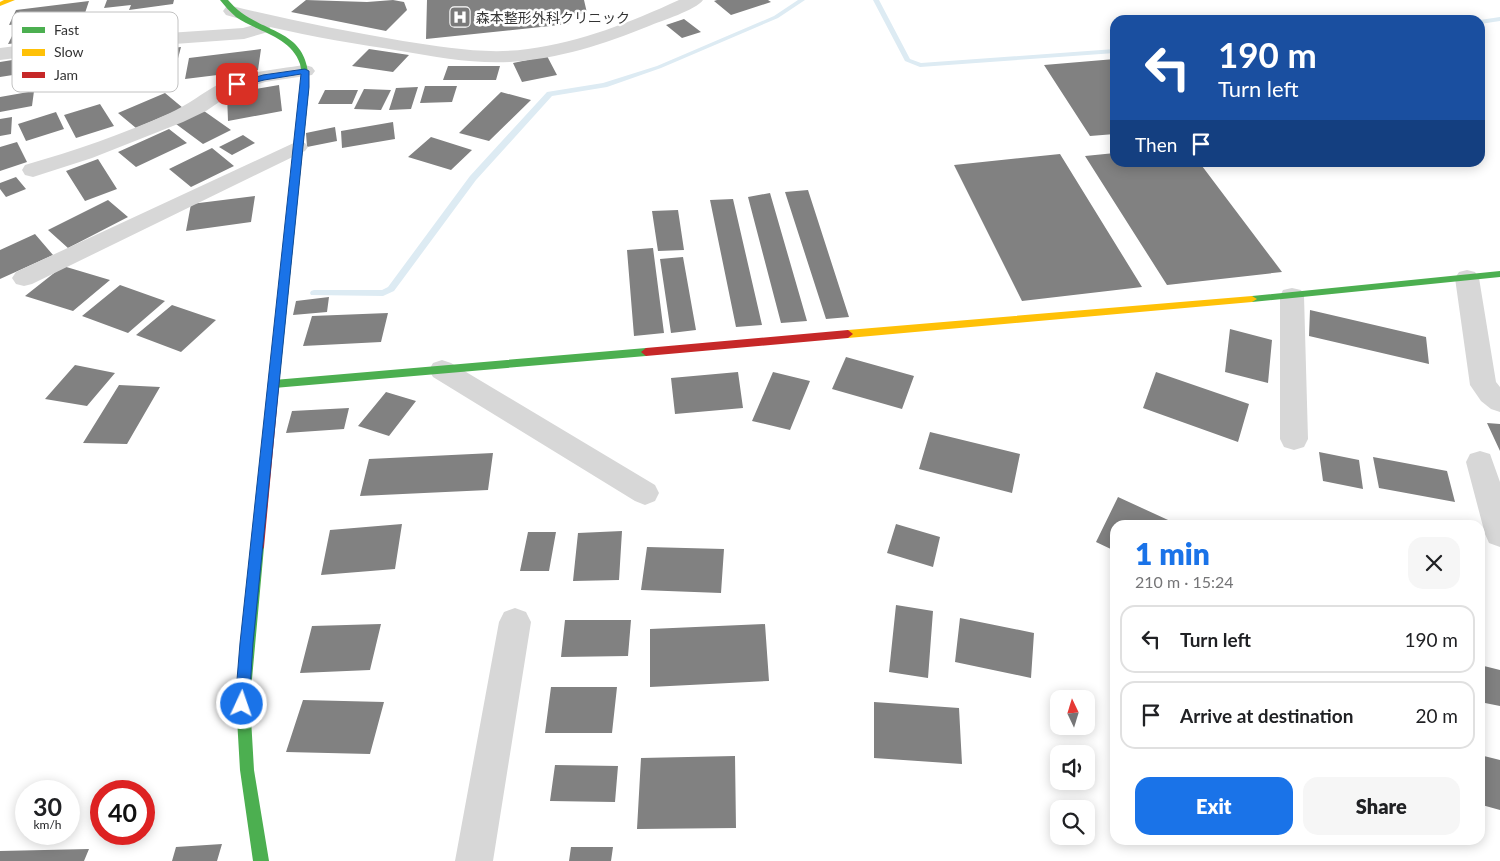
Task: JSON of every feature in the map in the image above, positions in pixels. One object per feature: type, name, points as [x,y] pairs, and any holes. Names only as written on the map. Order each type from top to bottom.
[{"type":"street","points":[[0,4],[10,0]]},
{"type":"street","points":[[228,5],[302,29],[443,52],[510,56],[573,46],[639,23],[694,0]]},
{"type":"street","points":[[228,5],[262,28],[286,40],[298,51],[303,59],[305,71],[246,643],[242,704],[255,833],[260,861]]},
{"type":"street","points":[[178,38],[232,34],[262,28]]},
{"type":"street","points":[[33,170],[85,154],[168,122],[199,107],[226,88],[263,77],[305,71]]},
{"type":"street","points":[[24,278],[298,147]]},
{"type":"street","points":[[274,384],[1292,296],[1500,274]]},
{"type":"street","points":[[1467,278],[1483,385],[1500,402]]},
{"type":"street","points":[[1292,296],[1294,439]]},
{"type":"street","points":[[442,370],[645,493]]},
{"type":"street","points":[[1480,462],[1500,534]]},
{"type":"street","points":[[474,861],[515,622]]},
{"type":"building","points":[[107,0],[174,0],[173,4],[129,10],[131,5],[104,8]]},
{"type":"building","points":[[306,0],[367,2],[393,0],[404,2],[407,10],[386,31],[291,12]]},
{"type":"building","points":[[427,0],[584,0],[587,13],[570,15],[569,24],[426,39]]},
{"type":"building","points":[[768,0],[771,2],[731,15],[714,1]]},
{"type":"building","points":[[89,1],[85,12],[15,12],[16,10]]},
{"type":"building","points":[[684,19],[701,32],[682,38],[666,25]]},
{"type":"building","points":[[178,47],[181,47],[178,58]]},
{"type":"building","points":[[261,49],[258,70],[185,79],[189,58]]},
{"type":"building","points":[[369,49],[409,55],[393,72],[352,66]]},
{"type":"building","points":[[547,56],[557,75],[522,82],[513,63]]},
{"type":"building","points":[[1110,59],[1110,134],[1090,136],[1044,65]]},
{"type":"building","points":[[12,60],[12,75],[0,77],[0,62]]},
{"type":"building","points":[[448,66],[500,66],[496,80],[443,80]]},
{"type":"building","points":[[279,85],[282,111],[228,121],[227,94]]},
{"type":"building","points":[[425,86],[457,86],[452,102],[420,103]]},
{"type":"building","points":[[418,87],[411,109],[389,110],[396,88]]},
{"type":"building","points":[[364,89],[391,90],[381,110],[354,109]]},
{"type":"building","points":[[325,90],[358,90],[352,104],[318,104]]},
{"type":"building","points":[[34,92],[32,106],[0,112],[0,97]]},
{"type":"building","points":[[501,92],[531,100],[489,141],[459,133]]},
{"type":"building","points":[[165,93],[183,108],[136,128],[118,113]]},
{"type":"building","points":[[100,104],[114,126],[76,138],[64,115]]},
{"type":"building","points":[[204,111],[231,130],[203,144],[176,124]]},
{"type":"building","points":[[56,112],[64,129],[26,141],[18,124]]},
{"type":"building","points":[[12,117],[11,134],[0,136],[0,119]]},
{"type":"building","points":[[393,122],[395,139],[342,148],[341,131]]},
{"type":"building","points":[[335,127],[337,141],[307,147],[306,133]]},
{"type":"building","points":[[169,129],[187,143],[136,167],[118,152]]},
{"type":"building","points":[[243,135],[255,143],[232,155],[219,147]]},
{"type":"building","points":[[431,137],[472,150],[451,170],[408,157]]},
{"type":"building","points":[[17,142],[27,162],[0,171],[0,147]]},
{"type":"building","points":[[212,148],[234,166],[191,187],[169,169]]},
{"type":"building","points":[[1060,154],[1142,287],[1022,301],[954,165]]},
{"type":"building","points":[[1110,154],[1110,167],[1203,167],[1282,272],[1167,285],[1085,156]]},
{"type":"building","points":[[98,159],[117,189],[85,201],[66,171]]},
{"type":"building","points":[[16,177],[26,189],[6,197],[0,189],[0,183]]},
{"type":"building","points":[[808,190],[849,317],[826,319],[785,192]]},
{"type":"building","points":[[770,193],[807,321],[781,323],[748,197]]},
{"type":"building","points":[[255,196],[251,222],[186,231],[191,204]]},
{"type":"building","points":[[733,199],[762,325],[736,327],[710,200]]},
{"type":"building","points":[[108,200],[128,217],[68,248],[48,230]]},
{"type":"building","points":[[678,210],[684,250],[658,251],[652,211]]},
{"type":"building","points":[[35,234],[53,255],[0,279],[0,250]]},
{"type":"building","points":[[653,248],[664,333],[634,336],[627,250]]},
{"type":"building","points":[[683,257],[696,330],[671,333],[660,259]]},
{"type":"building","points":[[63,266],[110,280],[73,311],[25,296]]},
{"type":"building","points":[[120,285],[165,301],[128,333],[82,316]]},
{"type":"building","points":[[329,297],[327,312],[293,315],[296,301]]},
{"type":"building","points":[[172,305],[216,320],[181,352],[136,335]]},
{"type":"building","points":[[1310,310],[1426,337],[1429,364],[1309,336]]},
{"type":"building","points":[[388,313],[381,342],[303,346],[312,316]]},
{"type":"building","points":[[1230,329],[1272,340],[1268,383],[1225,372]]},
{"type":"building","points":[[846,357],[914,376],[902,409],[832,389]]},
{"type":"building","points":[[75,365],[115,373],[87,406],[45,399]]},
{"type":"building","points":[[738,372],[743,408],[675,414],[671,378]]},
{"type":"building","points":[[773,372],[810,381],[790,430],[752,421]]},
{"type":"building","points":[[1156,372],[1249,404],[1238,442],[1143,408]]},
{"type":"building","points":[[119,385],[160,387],[127,444],[83,443]]},
{"type":"building","points":[[386,392],[416,401],[389,436],[358,426]]},
{"type":"building","points":[[349,408],[344,429],[286,433],[292,411]]},
{"type":"building","points":[[1487,423],[1500,424],[1500,451]]},
{"type":"building","points":[[930,432],[1020,454],[1012,493],[919,469]]},
{"type":"building","points":[[1319,452],[1359,460],[1363,489],[1323,481]]},
{"type":"building","points":[[493,453],[488,490],[360,496],[369,459]]},
{"type":"building","points":[[1373,457],[1447,471],[1455,502],[1379,488]]},
{"type":"building","points":[[1118,497],[1168,520],[1110,520],[1110,549],[1096,542]]},
{"type":"building","points":[[402,524],[395,569],[321,575],[330,530]]},
{"type":"building","points":[[896,524],[940,537],[933,567],[887,553]]},
{"type":"building","points":[[622,531],[619,580],[573,581],[578,533]]},
{"type":"building","points":[[528,532],[556,532],[549,571],[520,571]]},
{"type":"building","points":[[647,547],[724,549],[721,593],[641,590]]},
{"type":"building","points":[[896,605],[933,611],[928,678],[889,672]]},
{"type":"building","points":[[960,618],[1034,633],[1031,678],[955,662]]},
{"type":"building","points":[[565,620],[631,620],[628,656],[561,657]]},
{"type":"building","points":[[381,624],[370,670],[300,673],[312,626]]},
{"type":"building","points":[[765,624],[769,681],[650,687],[650,629]]},
{"type":"building","points":[[1485,666],[1500,670],[1500,706],[1485,703]]},
{"type":"building","points":[[551,687],[617,687],[612,733],[545,733]]},
{"type":"building","points":[[303,700],[384,702],[370,754],[286,752]]},
{"type":"building","points":[[874,702],[959,708],[962,764],[874,758]]},
{"type":"building","points":[[735,756],[736,828],[637,829],[641,758]]},
{"type":"building","points":[[1485,756],[1500,760],[1500,810],[1485,806]]},
{"type":"building","points":[[555,765],[618,766],[615,802],[550,801]]},
{"type":"building","points":[[222,844],[217,861],[172,861],[176,847]]},
{"type":"building","points":[[571,847],[613,847],[611,861],[569,861]]},
{"type":"building","points":[[89,849],[84,861],[0,861],[0,851]]},
{"type":"waterway","points":[[314,293],[383,293],[391,289],[473,178],[550,94],[604,85],[659,67],[776,17],[802,0]]},
{"type":"waterway","points":[[876,0],[907,60],[920,65],[1110,51]]},
{"type":"waterway","points":[[1485,21],[1500,19]]},
{"type":"traffic: fast","points":[[224,0],[240,16],[294,46],[300,54],[305,69],[305,87],[275,375]]},
{"type":"traffic: fast","points":[[1252,299],[1500,274]]},
{"type":"traffic: fast","points":[[274,384],[646,352]]},
{"type":"traffic: fast","points":[[258,547],[243,701],[247,770],[261,861]]},
{"type":"traffic: slow","points":[[0,4],[11,0]]},
{"type":"traffic: slow","points":[[848,334],[1252,299]]},
{"type":"traffic: jam","points":[[646,352],[848,334]]},
{"type":"traffic: jam","points":[[258,547],[275,375]]},
{"type":"place","name":"森本整形外科クリニック","points":[[460,17]]},
{"type":"route","points":[[237,84],[263,77],[305,71],[306,76],[246,643],[242,704]]}]
